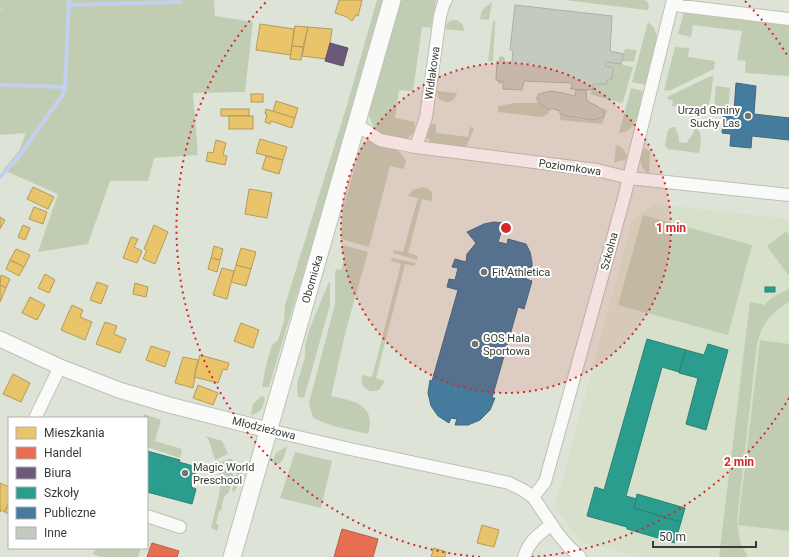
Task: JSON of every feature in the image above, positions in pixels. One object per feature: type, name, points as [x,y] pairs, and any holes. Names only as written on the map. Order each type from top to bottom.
[{"type":"main road","name":"Obornicka","points":[[232,557],[392,0]]},
{"type":"street","name":"Widłakowa","points":[[416,147],[426,117],[440,16],[446,0]]},
{"type":"street","points":[[672,2],[789,19]]},
{"type":"street","name":"Szkolna","points":[[533,497],[545,482],[629,178],[672,2]]},
{"type":"street","name":"Poziomkowa","points":[[356,124],[380,140],[416,147],[597,170],[629,178],[789,195]]},
{"type":"street","name":"Młodzieżowa","points":[[0,339],[60,367],[130,394],[268,430],[509,483],[533,497]]},
{"type":"street","points":[[35,417],[60,367]]},
{"type":"street","points":[[533,497],[551,525],[580,557]]},
{"type":"street","points":[[148,516],[180,527]]},
{"type":"street","points":[[524,557],[531,542],[537,535],[551,525]]},
{"type":"shaded area","points":[[0,0],[214,0],[215,16],[253,22],[245,92],[193,93],[198,155],[154,158],[148,181],[110,181],[88,244],[38,252],[58,194],[3,170],[19,151],[26,133],[0,135],[0,10],[4,9],[0,9]]},
{"type":"shaded area","points":[[377,0],[383,0],[323,210],[269,387],[262,387],[266,365],[272,345],[278,340],[284,321],[285,305],[347,105]]},
{"type":"shaded area","points":[[401,0],[436,0],[431,28],[422,27],[413,91],[399,90],[395,118],[415,122],[414,132],[405,141],[397,141],[384,137],[375,129],[369,116],[368,108]]},
{"type":"shaded area","points":[[565,0],[643,0],[647,1],[649,6],[648,10],[646,10]]},
{"type":"shaded area","points":[[492,2],[489,20],[480,19],[482,10]]},
{"type":"shaded area","points":[[684,12],[754,18],[789,23],[789,76],[745,73],[746,61],[737,60],[742,31],[693,25],[691,37],[678,34]]},
{"type":"shaded area","points":[[456,20],[462,24],[464,31],[445,29],[448,22]]},
{"type":"shaded area","points":[[493,21],[495,21],[493,61],[488,61]]},
{"type":"shaded area","points":[[648,22],[654,28],[657,37],[645,85],[632,82]]},
{"type":"shaded area","points":[[675,47],[689,48],[688,57],[715,61],[714,69],[669,91],[664,90]]},
{"type":"shaded area","points":[[625,49],[637,50],[633,62],[622,61]]},
{"type":"shaded area","points":[[606,62],[633,67],[623,102],[621,103],[590,94],[593,90],[592,84],[607,84],[606,81],[612,78],[612,68],[610,66],[605,66]]},
{"type":"shaded area","points":[[713,75],[711,97],[709,104],[706,107],[694,109],[672,106],[673,100],[667,99],[669,96]]},
{"type":"shaded area","points":[[716,86],[730,88],[728,111],[717,112],[714,108]]},
{"type":"shaded area","points":[[631,88],[643,91],[639,111],[631,128],[626,132],[619,133]]},
{"type":"shaded area","points":[[437,91],[457,93],[453,100],[446,102],[439,99]]},
{"type":"shaded area","points":[[515,103],[538,103],[550,110],[548,114],[542,117],[498,112],[498,106]]},
{"type":"shaded area","points":[[598,107],[606,109],[607,111],[602,124],[560,120],[560,114],[582,120],[598,119],[603,117],[604,114]]},
{"type":"shaded area","points":[[436,124],[436,133],[468,137],[470,127],[474,128],[466,148],[432,144],[426,136],[429,126]]},
{"type":"shaded area","points":[[675,127],[679,137],[679,142],[687,143],[695,129],[699,131],[701,139],[700,150],[698,153],[668,149],[665,145],[668,130]]},
{"type":"shaded area","points":[[368,140],[378,145],[394,149],[403,156],[406,161],[404,169],[390,166],[369,247],[341,239],[343,209],[361,146]]},
{"type":"shaded area","points":[[616,145],[620,146],[625,151],[627,157],[625,161],[621,160],[614,163]]},
{"type":"shaded area","points":[[643,148],[650,151],[649,174],[641,166]]},
{"type":"shaded area","points":[[422,187],[427,188],[432,192],[432,201],[422,199],[408,253],[418,256],[417,260],[393,253],[394,250],[403,252],[418,198],[408,196],[413,190]]},
{"type":"shaded area","points":[[655,204],[789,219],[789,557],[641,557],[580,541],[555,507],[633,219]]},
{"type":"shaded area","points":[[643,215],[752,245],[728,335],[618,305]]},
{"type":"shaded area","points":[[786,231],[789,235],[789,276],[767,246]]},
{"type":"shaded area","points":[[343,245],[368,252],[346,330],[331,396],[355,402],[366,410],[369,416],[370,424],[368,434],[333,426],[313,418],[309,403],[335,304],[335,273],[336,269],[341,270],[345,255],[341,253]]},
{"type":"shaded area","points":[[392,258],[416,263],[414,266],[405,264],[376,378],[385,381],[379,390],[371,391],[363,386],[361,379],[362,375],[372,377],[401,264],[391,261]]},
{"type":"shaded area","points":[[329,282],[330,305],[304,398],[298,397],[297,384],[305,357],[305,346],[309,330]]},
{"type":"shaded area","points":[[789,289],[789,302],[772,314],[768,319],[761,331],[757,344],[737,521],[740,542],[748,557],[719,557],[750,302],[762,304],[763,306],[773,297]]},
{"type":"shaded area","points":[[760,340],[789,344],[789,531],[738,525]]},
{"type":"shaded area","points":[[261,396],[265,397],[263,407],[260,411],[251,415],[253,404]]},
{"type":"shaded area","points":[[144,414],[161,420],[155,441],[182,449],[180,458],[148,447],[148,417],[143,417]]},
{"type":"shaded area","points":[[206,436],[222,441],[228,454],[215,460]]},
{"type":"shaded area","points":[[287,446],[282,461],[278,464],[272,462],[276,453]]},
{"type":"shaded area","points":[[295,452],[332,461],[321,508],[280,498]]},
{"type":"shaded area","points":[[231,458],[235,465],[229,492],[224,497],[221,511],[219,511],[216,524],[219,525],[217,531],[211,528],[219,495],[221,479],[216,464]]},
{"type":"shaded area","points":[[238,468],[245,470],[234,492],[232,491]]},
{"type":"shaded area","points":[[96,549],[141,549],[138,557],[100,557],[93,554]]},
{"type":"building: Mieszkania","points":[[339,0],[362,0],[358,16],[356,15],[352,21],[347,17],[335,13]]},
{"type":"building: Mieszkania","points":[[260,24],[294,29],[291,55],[256,50]]},
{"type":"building: Mieszkania","points":[[295,26],[308,27],[303,47],[292,46]]},
{"type":"building: Mieszkania","points":[[308,27],[332,29],[326,59],[302,56]]},
{"type":"building: Mieszkania","points":[[292,46],[303,47],[301,60],[290,59]]},
{"type":"building: Mieszkania","points":[[251,94],[263,94],[263,102],[251,102]]},
{"type":"building: Mieszkania","points":[[276,101],[298,108],[295,118],[273,112]]},
{"type":"building: Mieszkania","points":[[221,109],[249,109],[249,116],[221,116]]},
{"type":"building: Mieszkania","points":[[266,109],[295,118],[292,128],[271,121],[270,124],[265,122],[267,114],[265,114]]},
{"type":"building: Mieszkania","points":[[229,116],[253,116],[253,129],[229,129]]},
{"type":"building: Mieszkania","points":[[260,139],[287,147],[283,160],[256,153]]},
{"type":"building: Mieszkania","points":[[216,140],[226,143],[223,155],[227,156],[225,165],[206,161],[208,152],[213,153]]},
{"type":"building: Mieszkania","points":[[266,156],[283,160],[279,174],[262,169]]},
{"type":"building: Mieszkania","points":[[33,187],[54,197],[48,209],[27,199]]},
{"type":"building: Mieszkania","points":[[249,189],[272,193],[267,218],[245,214]]},
{"type":"building: Mieszkania","points":[[34,207],[47,212],[43,224],[29,219]]},
{"type":"building: Mieszkania","points":[[0,217],[5,220],[0,229]]},
{"type":"building: Mieszkania","points":[[23,225],[30,228],[25,240],[18,237]]},
{"type":"building: Mieszkania","points":[[154,225],[168,232],[155,264],[143,259],[147,250],[144,249]]},
{"type":"building: Mieszkania","points":[[131,237],[138,239],[134,247],[142,251],[137,263],[123,258]]},
{"type":"building: Mieszkania","points":[[214,246],[223,249],[220,260],[211,258]]},
{"type":"building: Mieszkania","points":[[241,248],[256,252],[251,269],[236,265]]},
{"type":"building: Mieszkania","points":[[16,249],[30,255],[24,267],[10,260]]},
{"type":"building: Mieszkania","points":[[211,258],[220,260],[217,272],[208,269]]},
{"type":"building: Mieszkania","points":[[10,260],[24,267],[19,276],[6,269]]},
{"type":"building: Mieszkania","points":[[236,265],[251,269],[246,286],[231,282]]},
{"type":"building: Mieszkania","points":[[222,268],[234,271],[227,299],[213,295]]},
{"type":"building: Mieszkania","points":[[45,274],[55,280],[49,293],[38,288]]},
{"type":"building: Mieszkania","points":[[1,275],[10,279],[6,288],[0,285]]},
{"type":"building: Mieszkania","points":[[97,282],[108,286],[101,304],[90,300]]},
{"type":"building: Mieszkania","points":[[135,283],[148,287],[146,297],[133,294]]},
{"type":"building: Mieszkania","points":[[0,285],[6,288],[0,302]]},
{"type":"building: Mieszkania","points":[[30,297],[45,305],[37,320],[22,313]]},
{"type":"building: Mieszkania","points":[[72,305],[83,310],[80,317],[92,322],[85,340],[61,330]]},
{"type":"building: Mieszkania","points":[[105,322],[117,326],[114,334],[126,339],[120,353],[96,344]]},
{"type":"building: Mieszkania","points":[[241,323],[259,330],[253,348],[234,341]]},
{"type":"building: Mieszkania","points":[[151,346],[170,352],[165,367],[146,360]]},
{"type":"building: Mieszkania","points":[[200,355],[229,363],[227,370],[223,369],[218,383],[194,377]]},
{"type":"building: Mieszkania","points":[[183,357],[198,360],[193,388],[175,383]]},
{"type":"building: Mieszkania","points":[[13,374],[30,383],[21,402],[3,394]]},
{"type":"building: Mieszkania","points":[[198,385],[218,393],[213,405],[193,398]]},
{"type":"building: Mieszkania","points":[[0,483],[8,487],[8,504],[5,512],[1,510],[0,512]]},
{"type":"building: Mieszkania","points":[[8,504],[8,514],[5,512]]},
{"type":"building: Mieszkania","points":[[482,525],[499,530],[494,547],[477,543]]},
{"type":"building: Mieszkania","points":[[434,548],[446,552],[445,557],[431,557]]},
{"type":"building: Handel","points":[[342,529],[378,539],[373,557],[334,557]]},
{"type":"building: Handel","points":[[152,543],[179,551],[177,557],[147,557]]},
{"type":"building: Biura","points":[[330,43],[348,48],[343,66],[325,61]]},
{"type":"building: Szkoły","points":[[765,287],[775,287],[775,292],[765,292]]},
{"type":"building: Szkoły","points":[[647,339],[686,350],[679,372],[662,367],[626,496],[637,499],[634,508],[681,522],[675,543],[627,529],[627,527],[587,516],[595,487],[604,490]]},
{"type":"building: Szkoły","points":[[708,344],[728,350],[706,430],[686,424],[698,378],[679,373],[686,350],[704,355]]},
{"type":"building: Szkoły","points":[[148,451],[180,460],[179,462],[197,467],[191,487],[196,489],[192,504],[148,492]]},
{"type":"building: Szkoły","points":[[637,494],[685,508],[681,522],[634,508]]},
{"type":"building: Publiczne","name":"Urząd Gminy Suchy Las","points":[[736,83],[756,86],[754,114],[789,118],[789,140],[752,136],[751,148],[730,146],[731,134],[722,133],[724,110],[734,111]]},
{"type":"building: Publiczne","name":"GOS Hala Sportowa","points":[[494,222],[504,223],[498,242],[507,244],[508,239],[526,244],[530,252],[532,269],[530,268],[526,279],[532,281],[524,309],[518,307],[492,398],[495,398],[490,410],[480,420],[468,425],[455,425],[457,419],[451,418],[449,423],[438,416],[431,406],[428,393],[430,380],[432,381],[458,290],[447,287],[449,279],[455,280],[458,268],[452,267],[455,259],[466,262],[467,254],[476,243],[467,232],[484,224]]},
{"type":"building: Inne","points":[[515,5],[612,16],[610,51],[624,54],[621,64],[606,62],[605,66],[613,69],[612,79],[606,81],[607,84],[592,84],[593,90],[570,89],[572,83],[524,81],[522,90],[503,89],[503,81],[499,83],[499,81],[496,80],[497,61],[500,62],[500,57],[504,58],[504,62],[512,62],[513,50],[510,50]]},
{"type":"building: Inne","points":[[576,90],[586,90],[587,101],[602,110],[604,114],[603,117],[591,120],[567,116],[560,114],[560,111],[551,108],[550,110],[540,104],[537,100],[539,94],[550,91],[575,96]]},
{"type":"waterway","points":[[0,177],[16,160],[62,96],[65,87],[69,0]]},
{"type":"waterway","points":[[69,5],[180,2]]},
{"type":"waterway","points":[[0,85],[65,87]]},
{"type":"place","name":"Urząd Gminy Suchy Las","points":[[748,116]]},
{"type":"place","name":"Fit Athletica","points":[[484,272]]},
{"type":"place","name":"GOS Hala Sportowa","points":[[475,344]]},
{"type":"place","name":"Magic World Preschool","points":[[185,473]]}]
